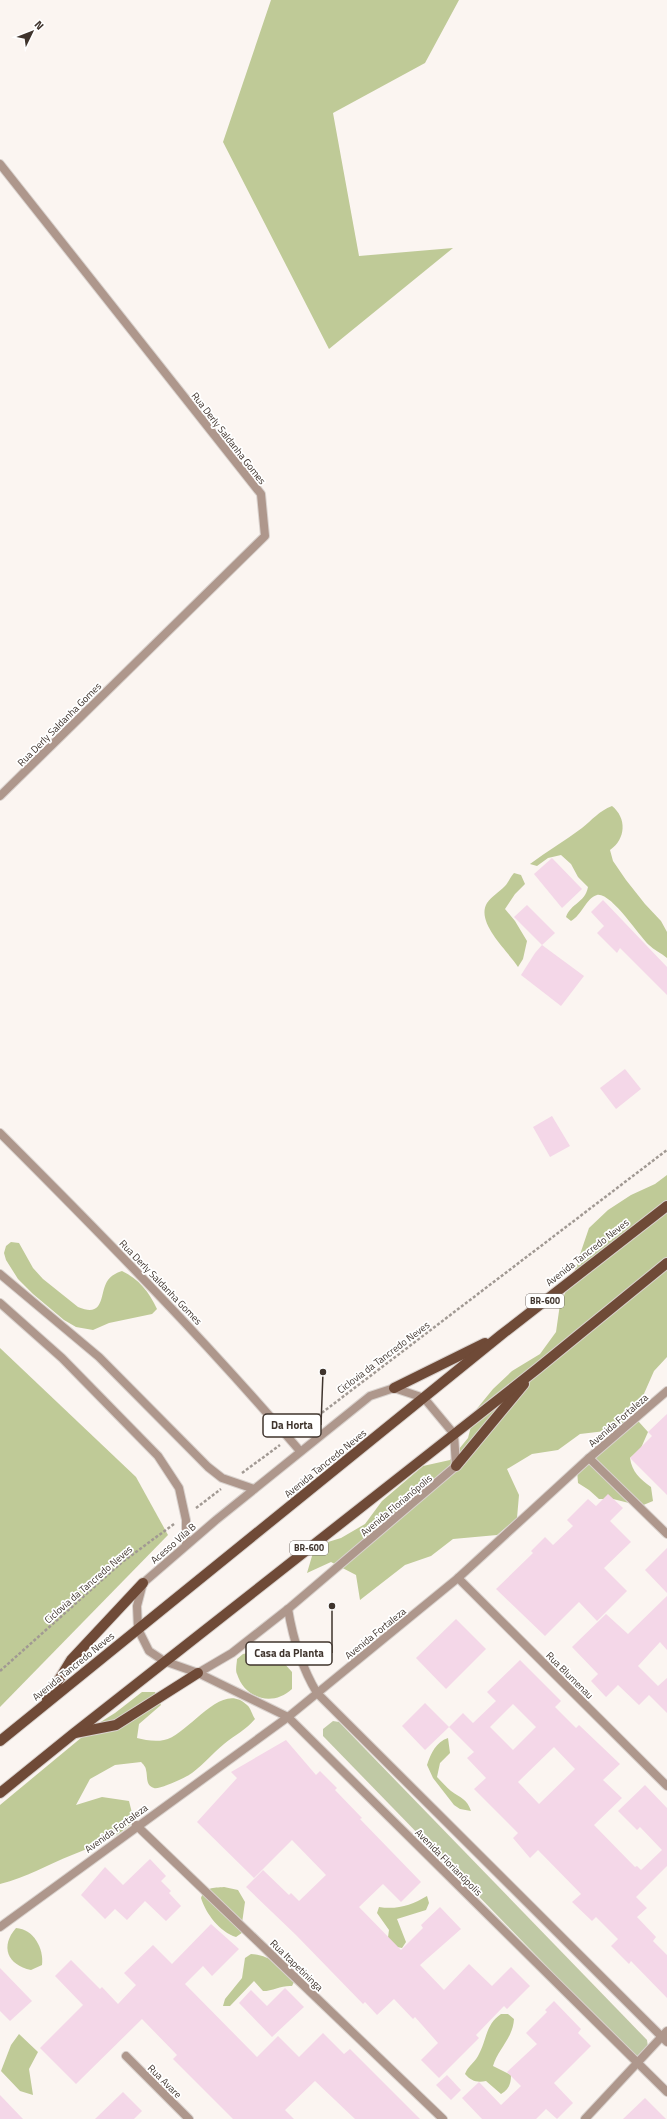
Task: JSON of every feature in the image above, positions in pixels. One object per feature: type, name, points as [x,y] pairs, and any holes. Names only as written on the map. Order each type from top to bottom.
[{"type":"main road","name":"Avenida Tancredo Neves","points":[[0,1741],[501,1335],[667,1206]]},
{"type":"main road","name":"BR-600","points":[[0,1793],[164,1661],[537,1369],[667,1263]]},
{"type":"main road","points":[[394,1388],[501,1335]]},
{"type":"main road","points":[[456,1466],[537,1369]]},
{"type":"main road","points":[[43,1706],[71,1660],[143,1583]]},
{"type":"main road","points":[[73,1734],[116,1725],[198,1673]]},
{"type":"street","name":"Rua Derly Saldanha Gomes","points":[[0,164],[261,494],[265,536],[0,796]]},
{"type":"street","name":"Rua Derly Saldanha Gomes","points":[[0,1133],[101,1234],[237,1377],[300,1452]]},
{"type":"street","points":[[0,1274],[99,1357],[208,1467],[222,1478],[254,1489]]},
{"type":"street","points":[[0,1304],[62,1358],[158,1456],[179,1488],[186,1520],[186,1544]]},
{"type":"street","name":"Acesso Vila B","points":[[143,1583],[186,1544],[370,1396],[394,1388]]},
{"type":"street","points":[[394,1388],[424,1398],[454,1434],[456,1466]]},
{"type":"street","name":"Avenida Fortaleza","points":[[0,1926],[288,1717],[458,1578],[589,1458],[667,1391]]},
{"type":"street","points":[[589,1458],[667,1534]]},
{"type":"street","name":"Avenida Florianópolis","points":[[198,1673],[232,1653],[288,1610],[456,1466]]},
{"type":"street","name":"Rua Blumenau","points":[[458,1578],[667,1786]]},
{"type":"street","points":[[138,1629],[137,1606],[143,1583]]},
{"type":"street","points":[[288,1610],[292,1630],[308,1677],[317,1693],[665,2037],[585,2119]]},
{"type":"street","name":"Avenida Florianópolis","points":[[138,1629],[149,1651],[164,1661],[198,1673],[288,1717],[667,2092]]},
{"type":"street","name":"Rua Itapetininga","points":[[136,1826],[443,2119]]},
{"type":"street","name":"Rua Avare","points":[[126,2056],[189,2119]]},
{"type":"path","name":"Ciclovia da Tancredo Neves","points":[[294,1434],[667,1150]]},
{"type":"path","points":[[194,1509],[282,1443]]},
{"type":"path","name":"Ciclovia da Tancredo Neves","points":[[0,1671],[121,1563],[176,1522]]},
{"type":"green space","points":[[271,0],[459,0],[425,63],[333,113],[359,256],[453,248],[329,349],[223,142]]},
{"type":"green space","points":[[612,806],[620,816],[623,828],[619,840],[610,850],[613,861],[645,904],[661,921],[667,932],[667,958],[649,945],[617,907],[603,896],[597,895],[590,899],[578,915],[571,921],[566,917],[568,912],[584,896],[588,887],[578,877],[571,864],[561,855],[548,858],[537,866],[530,864],[576,833],[599,813]]},
{"type":"green space","points":[[514,873],[521,875],[525,884],[515,894],[505,909],[515,921],[527,941],[523,959],[518,967],[489,928],[485,911],[487,903],[505,886]]},
{"type":"green space","points":[[667,1175],[667,1357],[654,1371],[643,1396],[626,1419],[639,1422],[648,1432],[641,1448],[630,1458],[637,1475],[651,1487],[653,1501],[641,1506],[613,1499],[599,1499],[578,1483],[577,1470],[606,1443],[614,1430],[580,1434],[558,1450],[532,1454],[507,1469],[519,1495],[517,1518],[497,1535],[453,1539],[431,1556],[405,1565],[360,1600],[356,1575],[331,1562],[307,1573],[315,1546],[341,1538],[365,1524],[382,1501],[423,1466],[450,1460],[468,1438],[475,1411],[493,1389],[512,1371],[540,1354],[556,1332],[560,1304],[572,1278],[589,1228],[608,1210],[631,1195],[655,1184]]},
{"type":"green space","points":[[11,1242],[19,1243],[33,1268],[43,1279],[78,1307],[93,1310],[97,1307],[108,1280],[114,1274],[122,1271],[134,1278],[143,1287],[151,1297],[157,1309],[152,1314],[109,1323],[93,1330],[76,1327],[64,1320],[33,1294],[18,1279],[6,1260],[4,1253],[6,1246]]},
{"type":"green space","points":[[0,1348],[136,1477],[168,1535],[0,1707]]},
{"type":"green space","points":[[259,1651],[275,1653],[292,1672],[292,1689],[285,1695],[277,1698],[260,1698],[246,1689],[241,1683],[236,1672],[237,1659],[243,1654]]},
{"type":"green space","points":[[142,1692],[155,1692],[161,1705],[139,1724],[137,1738],[140,1739],[161,1741],[174,1736],[216,1703],[227,1699],[237,1699],[247,1705],[255,1719],[252,1723],[220,1747],[192,1773],[167,1785],[157,1788],[151,1787],[148,1783],[146,1768],[141,1762],[115,1765],[90,1779],[76,1805],[102,1797],[129,1801],[134,1821],[120,1833],[105,1841],[28,1874],[0,1884],[0,1805],[99,1723],[115,1713]]},
{"type":"green space","points":[[333,1721],[339,1722],[647,2040],[648,2047],[644,2054],[637,2057],[631,2053],[323,1736],[323,1729]]},
{"type":"green space","points":[[448,1738],[450,1753],[440,1763],[437,1777],[449,1789],[466,1801],[471,1811],[460,1809],[454,1805],[433,1778],[427,1765],[434,1748],[440,1742]]},
{"type":"green space","points":[[224,1887],[238,1890],[245,1902],[242,1923],[246,1930],[236,1937],[224,1931],[214,1922],[206,1910],[201,1898],[207,1890]]},
{"type":"green space","points":[[427,1896],[429,1903],[426,1910],[397,1919],[406,1942],[402,1948],[387,1945],[389,1930],[377,1913],[379,1907],[392,1908],[404,1906]]},
{"type":"green space","points":[[16,1928],[22,1929],[33,1936],[41,1953],[42,1965],[31,1970],[16,1964],[11,1959],[7,1948],[8,1941]]},
{"type":"green space","points":[[251,1954],[270,1959],[275,1962],[295,1980],[292,1986],[263,1991],[254,1981],[230,2006],[223,2006],[225,1999],[242,1978],[245,1958]]},
{"type":"green space","points":[[501,2014],[508,2014],[514,2019],[511,2032],[493,2066],[511,2075],[509,2086],[501,2094],[486,2081],[474,2081],[465,2074],[478,2056],[492,2023]]},
{"type":"green space","points":[[19,2034],[38,2052],[29,2069],[33,2095],[20,2091],[1,2071],[11,2045]]},
{"type":"building","points":[[552,858],[582,889],[562,908],[534,874]]},
{"type":"building","points":[[603,900],[667,967],[667,995],[620,948],[617,953],[597,933],[604,926],[591,912]]},
{"type":"building","points":[[527,905],[555,933],[542,945],[514,917]]},
{"type":"building","points":[[542,945],[584,976],[561,1006],[521,975]]},
{"type":"building","points":[[625,1069],[641,1089],[616,1109],[600,1088]]},
{"type":"building","points":[[552,1116],[570,1146],[550,1157],[533,1127]]},
{"type":"building","points":[[667,1414],[667,1495],[630,1458],[652,1436],[648,1432]]},
{"type":"building","points":[[608,1494],[623,1508],[610,1521],[631,1542],[604,1568],[627,1591],[597,1621],[579,1602],[545,1636],[496,1589],[533,1553],[531,1551],[545,1537],[553,1545],[573,1526],[567,1520],[588,1499],[596,1506]]},
{"type":"building","points":[[667,1548],[667,1593],[645,1570]]},
{"type":"building","points":[[667,1596],[667,1650],[660,1642],[638,1666],[658,1686],[667,1678],[667,1713],[649,1695],[639,1705],[618,1685],[606,1697],[591,1681],[598,1674],[572,1647],[606,1614],[628,1634]]},
{"type":"building","points":[[456,1619],[486,1649],[446,1689],[416,1658]]},
{"type":"building","points":[[520,1660],[561,1701],[555,1707],[576,1728],[579,1725],[620,1764],[603,1780],[622,1798],[594,1825],[635,1867],[637,1866],[641,1870],[662,1850],[640,1827],[637,1830],[618,1811],[645,1785],[667,1808],[667,1866],[636,1897],[647,1908],[637,1917],[656,1937],[653,1941],[667,1955],[667,1998],[631,1961],[629,1964],[611,1946],[618,1939],[596,1917],[592,1921],[572,1902],[581,1894],[538,1850],[530,1858],[513,1838],[518,1833],[474,1789],[486,1778],[467,1758],[474,1752],[449,1727],[463,1713],[473,1723],[496,1701],[487,1692]],"holes":[[[513,1704],[536,1727],[513,1750],[490,1727]],[[554,1747],[575,1769],[539,1804],[518,1782]]]},
{"type":"building","points":[[425,1703],[449,1727],[425,1750],[402,1726]]},
{"type":"building","points":[[286,1740],[316,1775],[320,1771],[337,1788],[335,1790],[362,1818],[360,1819],[421,1882],[401,1902],[383,1884],[359,1907],[401,1950],[423,1928],[421,1925],[440,1907],[461,1929],[420,1965],[444,1990],[469,1964],[492,1986],[511,1967],[530,1986],[507,2009],[504,2006],[476,2035],[479,2038],[439,2078],[421,2060],[438,2043],[415,2017],[413,2019],[394,1999],[377,2015],[365,2002],[363,2004],[296,1935],[246,1887],[263,1870],[289,1895],[291,1893],[299,1901],[326,1875],[292,1840],[254,1878],[197,1822],[237,1778],[231,1772]]},
{"type":"building","points":[[150,1859],[166,1876],[161,1881],[171,1891],[169,1893],[181,1906],[166,1921],[145,1901],[127,1920],[115,1909],[105,1919],[81,1895],[105,1867],[123,1885]]},
{"type":"building","points":[[211,1924],[239,1949],[212,1976],[203,1966],[185,1984],[257,2057],[278,2036],[299,2057],[323,2033],[344,2054],[350,2049],[420,2119],[355,2119],[315,2081],[285,2110],[294,2119],[233,2119],[173,2059],[177,2055],[142,2019],[76,2084],[40,2048],[83,2005],[55,1976],[71,1960],[100,1989],[102,1987],[118,2004],[136,1985],[124,1973],[153,1945],[172,1964]]},
{"type":"building","points":[[0,1968],[32,2001],[10,2021],[0,2011]]},
{"type":"building","points":[[285,1988],[304,2007],[272,2037],[239,2003],[251,1990],[267,2006]]},
{"type":"building","points":[[554,2001],[581,2029],[578,2033],[591,2046],[554,2083],[573,2103],[557,2119],[546,2109],[536,2119],[482,2119],[462,2098],[479,2082],[501,2105],[521,2086],[507,2072],[537,2044],[526,2033],[547,2012],[545,2010]]},
{"type":"building","points":[[447,2075],[461,2090],[451,2100],[436,2085]]},
{"type":"building","points":[[123,2092],[142,2111],[134,2119],[95,2119]]},
{"type":"building","points":[[0,2095],[23,2119],[0,2119]]},
{"type":"building","points":[[645,2098],[666,2119],[623,2119]]},
{"type":"place","name":"Da Horta","points":[[323,1372]]},
{"type":"place","name":"Casa da Planta","points":[[332,1606]]}]
